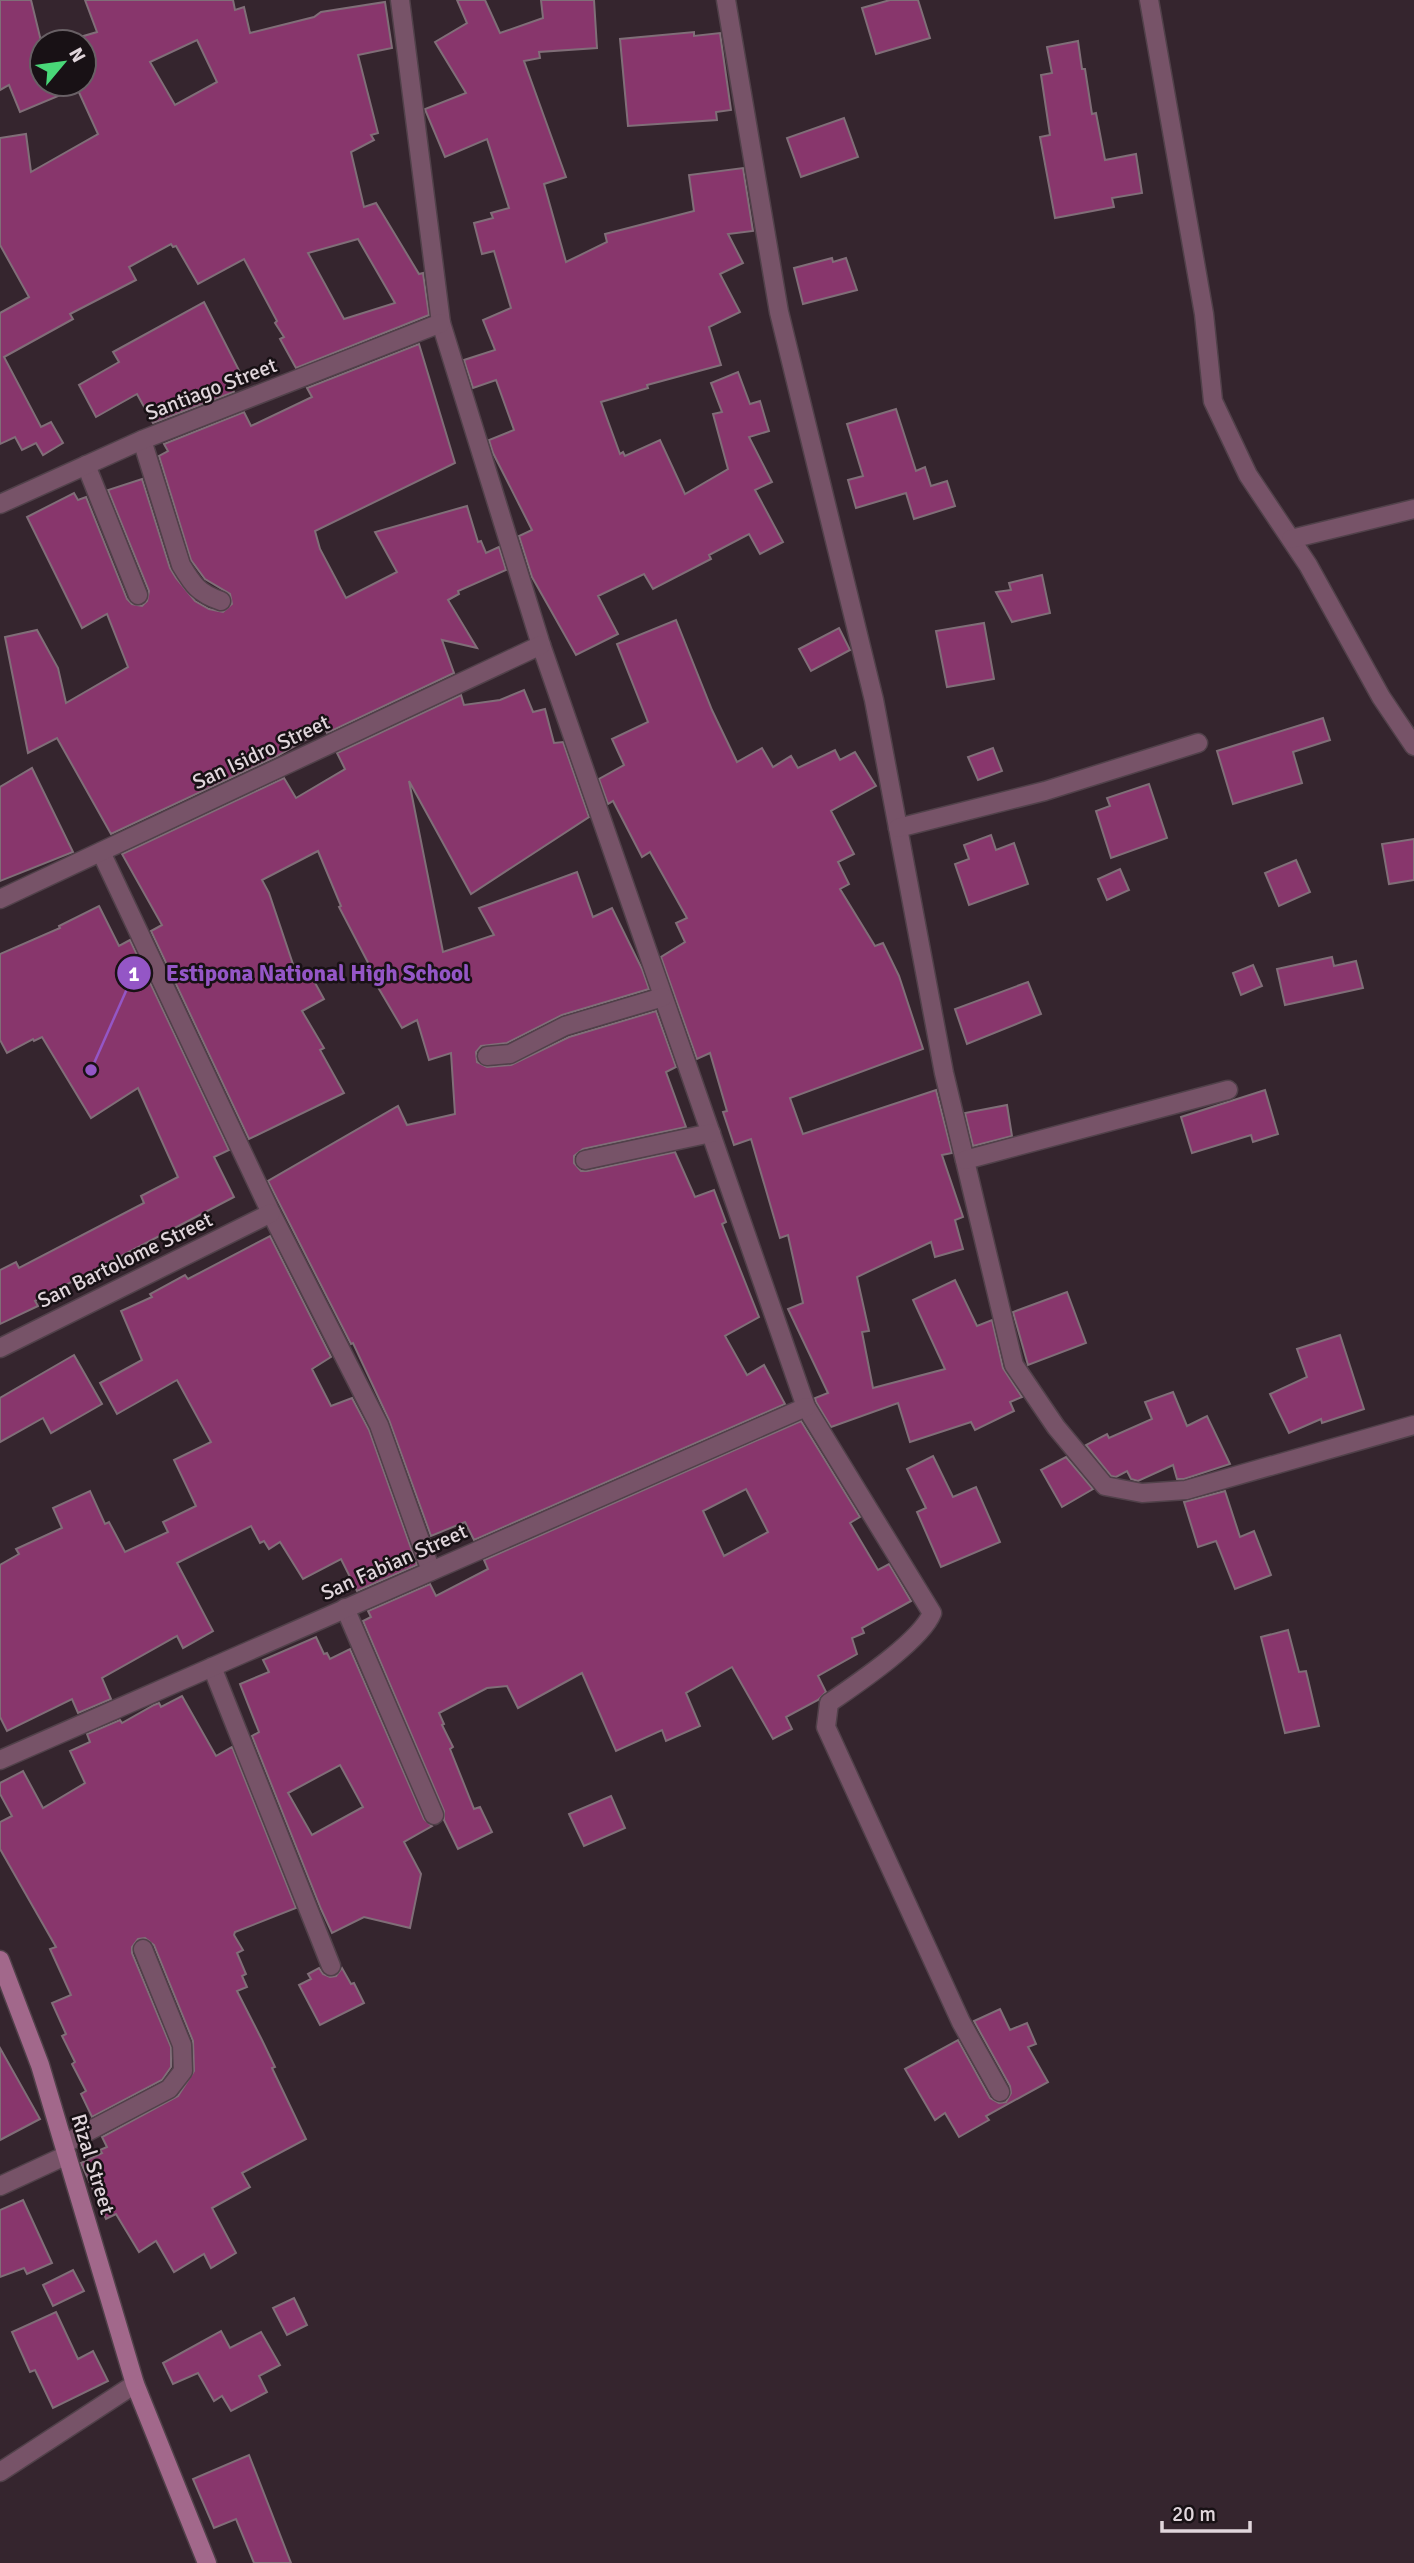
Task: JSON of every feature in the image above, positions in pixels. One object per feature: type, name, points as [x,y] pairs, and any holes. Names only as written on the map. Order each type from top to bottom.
[{"type":"main road","name":"Rizal Street","points":[[0,1960],[40,2065],[135,2384],[207,2563]]},
{"type":"street","points":[[400,0],[441,323],[541,645],[806,1407],[932,1613],[928,1623],[912,1640],[829,1703],[826,1727],[961,2022],[1000,2092]]},
{"type":"street","points":[[726,0],[779,312],[873,700],[944,1073],[1014,1365],[1056,1427],[1105,1486],[1142,1493],[1186,1490],[1414,1425]]},
{"type":"street","points":[[1149,0],[1205,314],[1213,401],[1248,475],[1308,565],[1381,697],[1414,746]]},
{"type":"street","name":"Santiago Street","points":[[0,504],[142,440],[441,323]]},
{"type":"street","points":[[142,440],[181,565],[202,594],[221,601]]},
{"type":"street","points":[[86,465],[138,595]]},
{"type":"street","points":[[1291,539],[1414,509]]},
{"type":"street","name":"San Isidro Street","points":[[0,900],[541,645]]},
{"type":"street","points":[[898,828],[1045,790],[1198,743]]},
{"type":"street","points":[[101,852],[271,1213],[379,1425],[431,1571]]},
{"type":"street","points":[[487,1056],[510,1054],[565,1026],[663,997]]},
{"type":"street","points":[[965,1160],[1228,1090]]},
{"type":"street","points":[[585,1160],[711,1133]]},
{"type":"street","name":"San Bartolome Street","points":[[0,1348],[271,1213]]},
{"type":"street","name":"San Fabian Street","points":[[0,1760],[806,1407]]},
{"type":"street","points":[[345,1608],[434,1815]]},
{"type":"street","points":[[212,1667],[331,1966]]},
{"type":"street","points":[[0,2186],[169,2090],[183,2071],[182,2045],[143,1949]]},
{"type":"street","points":[[0,2472],[135,2384]]},
{"type":"building","points":[[0,0],[31,0],[38,28],[28,28],[28,98],[53,98],[20,112],[9,85],[0,90]]},
{"type":"building","points":[[85,0],[233,0],[235,10],[244,7],[250,33],[314,17],[321,12],[385,2],[392,48],[358,55],[378,133],[371,135],[374,140],[351,152],[364,207],[376,203],[419,274],[423,273],[429,315],[296,368],[280,339],[284,337],[275,323],[277,321],[244,259],[198,284],[176,246],[171,244],[129,267],[136,280],[70,314],[73,319],[4,357],[41,427],[51,422],[63,443],[43,455],[36,443],[22,450],[15,437],[0,444],[0,313],[29,297],[0,245],[0,138],[26,134],[31,172],[98,134],[82,98],[98,98],[98,28],[96,28]],"holes":[[[197,40],[217,82],[175,105],[150,62]],[[358,239],[395,303],[344,319],[308,253]]]},
{"type":"building","points":[[457,0],[485,0],[500,33],[543,18],[541,0],[594,0],[597,48],[539,52],[540,58],[524,61],[566,177],[544,184],[566,262],[607,242],[605,234],[694,211],[689,175],[743,168],[753,231],[728,234],[743,263],[720,274],[740,312],[709,327],[721,365],[647,385],[648,388],[601,402],[620,454],[623,452],[625,456],[660,440],[685,494],[728,469],[713,414],[722,412],[711,383],[738,372],[750,404],[760,401],[769,431],[749,437],[772,482],[755,490],[783,542],[760,554],[749,534],[709,555],[711,559],[653,589],[644,574],[598,596],[618,634],[576,655],[532,577],[519,536],[532,530],[489,440],[514,430],[496,380],[473,388],[464,360],[495,350],[483,320],[511,308],[494,251],[482,254],[474,223],[493,218],[491,213],[509,208],[487,139],[445,157],[425,109],[466,93],[435,42],[467,23]]},
{"type":"building","points":[[890,0],[918,0],[930,38],[876,54],[862,8]]},
{"type":"building","points":[[694,32],[694,36],[720,33],[731,110],[716,112],[717,120],[628,126],[620,39]]},
{"type":"building","points":[[1078,41],[1092,114],[1096,113],[1105,160],[1136,154],[1142,193],[1112,198],[1114,207],[1055,218],[1040,137],[1050,135],[1041,75],[1052,73],[1047,47]]},
{"type":"building","points":[[844,118],[858,157],[801,177],[787,138]]},
{"type":"building","points":[[832,258],[833,262],[846,258],[857,290],[803,304],[794,268]]},
{"type":"building","points":[[204,302],[244,380],[232,387],[234,392],[153,423],[137,394],[96,417],[79,385],[119,362],[113,352]]},
{"type":"building","points":[[419,344],[455,463],[315,531],[320,549],[346,598],[397,572],[375,532],[467,506],[478,542],[481,541],[486,553],[499,547],[506,570],[458,591],[459,594],[448,600],[477,648],[442,640],[454,673],[327,733],[325,729],[277,756],[111,834],[57,738],[28,753],[5,637],[37,630],[58,668],[66,703],[128,667],[107,614],[82,628],[27,517],[74,493],[78,500],[86,497],[127,599],[132,604],[142,606],[147,601],[149,591],[108,490],[142,479],[170,568],[176,578],[195,601],[209,609],[223,612],[232,604],[230,594],[205,579],[191,560],[159,456],[168,451],[164,444],[244,412],[251,426],[312,397],[307,388]]},
{"type":"building","points":[[896,409],[916,471],[925,467],[931,486],[947,481],[955,506],[914,519],[906,493],[856,508],[848,480],[863,476],[847,424]]},
{"type":"building","points":[[1042,575],[1050,613],[1012,622],[996,592],[1011,590],[1009,583]]},
{"type":"building","points":[[676,620],[712,710],[737,762],[762,748],[773,767],[791,756],[798,768],[835,750],[840,760],[855,752],[876,786],[831,811],[854,854],[838,862],[849,884],[840,889],[875,946],[883,943],[899,976],[923,1049],[790,1098],[803,1134],[936,1090],[952,1153],[942,1155],[963,1217],[955,1220],[963,1249],[935,1257],[931,1242],[857,1277],[869,1331],[862,1332],[873,1388],[945,1369],[913,1300],[955,1280],[977,1326],[992,1320],[1003,1368],[1022,1397],[1010,1402],[1014,1411],[975,1430],[971,1422],[910,1442],[898,1403],[831,1427],[816,1402],[815,1398],[828,1393],[788,1309],[803,1303],[788,1235],[780,1238],[751,1139],[734,1145],[723,1112],[727,1111],[710,1053],[697,1059],[661,957],[685,942],[676,923],[687,918],[650,852],[642,857],[613,801],[608,804],[599,779],[624,765],[612,739],[648,722],[617,644]]},
{"type":"building","points":[[984,623],[994,679],[947,687],[936,631]]},
{"type":"building","points":[[839,628],[850,650],[811,671],[799,649]]},
{"type":"building","points":[[524,690],[533,712],[545,709],[554,743],[563,742],[589,817],[471,894],[409,781],[443,952],[494,935],[479,908],[577,872],[593,917],[612,908],[649,989],[562,1015],[507,1043],[481,1046],[476,1052],[477,1062],[487,1067],[511,1065],[569,1037],[656,1011],[676,1067],[666,1072],[686,1127],[583,1149],[574,1156],[574,1163],[581,1171],[587,1171],[675,1152],[695,1197],[714,1190],[726,1222],[722,1224],[759,1317],[725,1336],[747,1375],[764,1365],[785,1404],[474,1540],[465,1522],[431,1536],[389,1420],[353,1343],[351,1344],[268,1181],[398,1106],[407,1125],[455,1114],[451,1053],[429,1060],[417,1020],[402,1028],[372,977],[375,976],[339,907],[341,906],[318,851],[262,880],[269,893],[298,979],[309,972],[324,999],[302,1011],[324,1048],[320,1050],[344,1093],[249,1139],[151,931],[162,925],[122,854],[284,778],[296,798],[345,769],[337,753],[461,695],[464,705],[500,700]]},
{"type":"building","points":[[1323,718],[1330,740],[1293,752],[1302,783],[1233,804],[1217,751]]},
{"type":"building","points":[[993,748],[1002,771],[978,780],[968,757]]},
{"type":"building","points":[[32,768],[73,852],[0,881],[0,787]]},
{"type":"building","points":[[1149,784],[1167,838],[1111,858],[1096,811],[1110,806],[1107,798]]},
{"type":"building","points":[[991,835],[996,850],[1014,843],[1028,884],[969,905],[955,864],[969,859],[964,845]]},
{"type":"building","points":[[1414,839],[1414,880],[1389,884],[1382,844]]},
{"type":"building","points":[[1296,860],[1310,892],[1279,906],[1265,873]]},
{"type":"building","points":[[1120,869],[1129,890],[1107,900],[1098,879]]},
{"type":"building","points":[[99,906],[119,946],[130,940],[229,1150],[214,1157],[234,1197],[35,1301],[38,1306],[0,1324],[0,1270],[16,1262],[19,1268],[144,1203],[141,1196],[178,1177],[138,1088],[91,1118],[42,1037],[7,1053],[0,1040],[0,954],[60,928],[59,926]]},
{"type":"building","points":[[1332,957],[1334,966],[1356,961],[1363,988],[1285,1005],[1277,969]]},
{"type":"building","points":[[1253,965],[1262,986],[1241,995],[1233,973]]},
{"type":"building","points":[[1028,982],[1041,1014],[967,1044],[955,1009]]},
{"type":"building","points":[[1265,1090],[1278,1134],[1253,1142],[1251,1135],[1192,1153],[1181,1117]]},
{"type":"building","points":[[1007,1105],[1012,1136],[973,1146],[965,1113]]},
{"type":"building","points":[[270,1236],[331,1357],[312,1369],[331,1406],[352,1398],[369,1430],[417,1565],[357,1591],[341,1559],[303,1579],[280,1542],[269,1549],[264,1541],[260,1543],[251,1526],[177,1563],[213,1631],[183,1648],[177,1636],[102,1678],[111,1699],[78,1713],[72,1699],[7,1731],[0,1717],[0,1565],[19,1554],[16,1549],[62,1528],[53,1508],[90,1491],[105,1524],[109,1522],[125,1552],[168,1532],[163,1522],[196,1506],[174,1460],[211,1442],[177,1380],[117,1414],[100,1383],[142,1360],[121,1311],[152,1297],[150,1294],[185,1275],[188,1279]]},
{"type":"building","points":[[1067,1292],[1086,1343],[1028,1365],[1013,1312]]},
{"type":"building","points":[[1340,1335],[1364,1409],[1322,1423],[1321,1419],[1289,1433],[1270,1394],[1307,1377],[1297,1349]]},
{"type":"building","points":[[74,1355],[102,1404],[51,1433],[43,1418],[0,1442],[0,1398]]},
{"type":"building","points":[[1173,1392],[1187,1426],[1207,1416],[1230,1464],[1184,1479],[1177,1479],[1173,1465],[1138,1481],[1131,1479],[1127,1471],[1116,1477],[1111,1476],[1086,1445],[1107,1434],[1109,1438],[1152,1419],[1145,1402]]},
{"type":"building","points":[[801,1421],[860,1517],[850,1523],[878,1570],[889,1564],[911,1601],[862,1628],[864,1633],[852,1638],[857,1654],[818,1676],[826,1692],[818,1700],[786,1717],[792,1729],[773,1739],[732,1667],[686,1693],[700,1726],[666,1741],[662,1730],[616,1751],[582,1673],[518,1708],[507,1686],[487,1688],[439,1713],[474,1809],[480,1807],[492,1832],[458,1849],[363,1621],[371,1617],[368,1611],[430,1584],[436,1596],[488,1569],[484,1560]],"holes":[[[746,1489],[768,1532],[724,1556],[703,1511]]]},
{"type":"building","points":[[933,1456],[953,1497],[976,1487],[1000,1542],[941,1567],[917,1512],[926,1508],[907,1469]]},
{"type":"building","points":[[1066,1457],[1093,1489],[1062,1507],[1041,1470]]},
{"type":"building","points":[[1225,1491],[1240,1537],[1254,1531],[1271,1575],[1235,1589],[1216,1541],[1198,1547],[1184,1502]]},
{"type":"building","points":[[1288,1630],[1299,1672],[1306,1671],[1319,1726],[1285,1733],[1261,1637]]},
{"type":"building","points":[[316,1637],[324,1654],[327,1653],[330,1659],[350,1649],[424,1819],[432,1826],[404,1842],[421,1874],[410,1928],[364,1917],[332,1933],[252,1736],[259,1732],[240,1684],[269,1672],[263,1660]],"holes":[[[340,1765],[363,1807],[312,1835],[288,1793]]]},
{"type":"building","points":[[182,1696],[216,1756],[232,1747],[296,1908],[235,1932],[234,1935],[243,1950],[237,1953],[246,1974],[242,1976],[247,1987],[237,1991],[275,2067],[272,2068],[306,2139],[242,2173],[250,2187],[212,2208],[236,2253],[211,2268],[204,2254],[174,2272],[156,2241],[139,2252],[116,2214],[106,2219],[81,2163],[102,2153],[100,2150],[107,2147],[102,2137],[178,2096],[194,2071],[193,2041],[154,1945],[145,1938],[138,1939],[132,1947],[132,1953],[171,2047],[171,2067],[162,2080],[92,2117],[81,2094],[86,2091],[62,2036],[66,2034],[52,2003],[71,1995],[50,1949],[56,1947],[0,1849],[0,1822],[12,1816],[0,1794],[0,1783],[23,1771],[43,1808],[85,1783],[70,1751],[90,1742],[87,1734],[120,1720],[122,1723],[154,1705],[159,1703],[161,1707]]},
{"type":"building","points":[[611,1796],[625,1828],[584,1846],[569,1814]]},
{"type":"building","points":[[319,1968],[323,1974],[330,1977],[336,1976],[342,1968],[351,1984],[354,1983],[364,2003],[320,2025],[299,1985],[311,1979],[308,1974]]},
{"type":"building","points":[[1000,2009],[1010,2030],[1027,2023],[1036,2044],[1028,2047],[1048,2082],[986,2116],[989,2120],[959,2137],[945,2113],[935,2120],[905,2069],[958,2040],[990,2098],[999,2103],[1006,2102],[1011,2093],[1010,2086],[974,2021]]},
{"type":"building","points":[[0,2048],[40,2119],[0,2140]]},
{"type":"building","points":[[23,2200],[52,2263],[27,2274],[24,2268],[0,2277],[0,2210]]},
{"type":"building","points":[[73,2270],[84,2291],[53,2306],[43,2285]]},
{"type":"building","points":[[294,2298],[307,2325],[287,2335],[273,2308]]},
{"type":"building","points":[[56,2312],[78,2359],[93,2351],[108,2381],[53,2408],[35,2370],[30,2372],[12,2332]]},
{"type":"building","points":[[221,2331],[230,2348],[261,2332],[280,2365],[259,2376],[267,2392],[231,2411],[222,2396],[214,2401],[198,2373],[173,2384],[163,2363]]},
{"type":"building","points":[[249,2455],[291,2563],[254,2563],[236,2519],[214,2528],[193,2479]]},
{"type":"place","name":"Estipona National High School","points":[[91,1070]]}]
